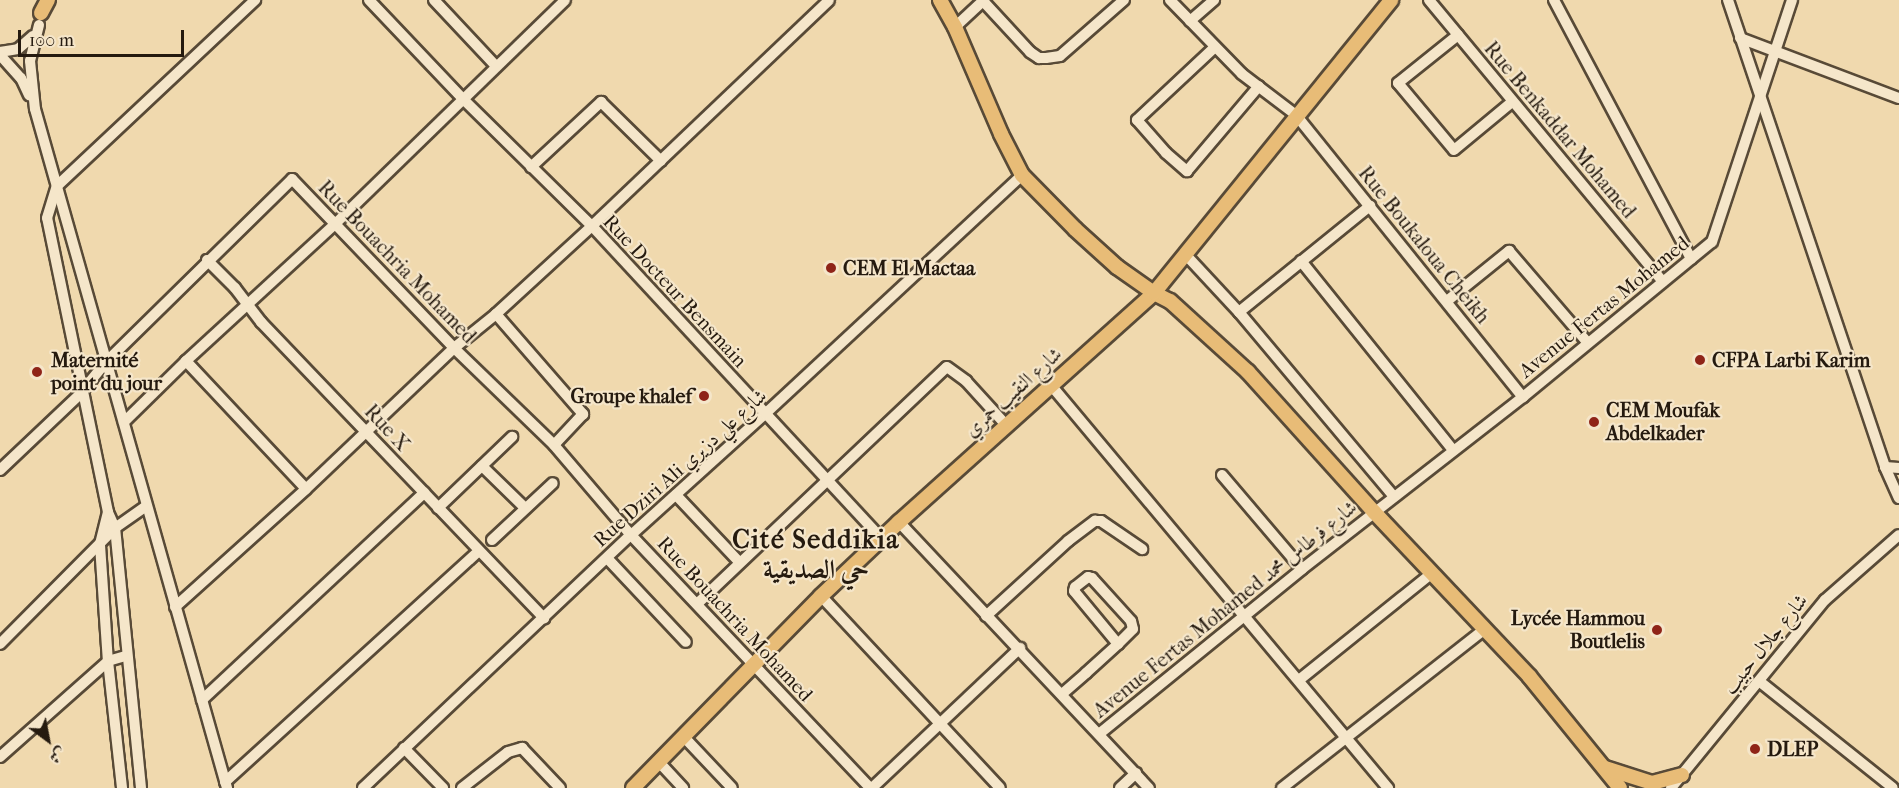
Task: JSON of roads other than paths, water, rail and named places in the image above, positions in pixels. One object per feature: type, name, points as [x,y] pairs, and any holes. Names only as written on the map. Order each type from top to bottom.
[{"type":"main road","points":[[40,13],[48,0]]},
{"type":"main road","points":[[940,0],[955,27],[1001,134],[1022,175],[1075,229],[1118,267],[1154,293],[1170,301],[1217,341],[1529,676],[1620,788]]},
{"type":"main road","name":"شارع النقيب حمري","points":[[633,788],[755,666],[821,596],[882,538],[1050,384],[1154,293],[1391,0]]},
{"type":"main road","points":[[1605,768],[1652,783],[1682,775]]},
{"type":"street","points":[[141,788],[115,528],[108,512],[47,218],[57,186],[255,0]]},
{"type":"street","name":"Rue Docteur Bensmain","points":[[369,0],[462,98],[592,226],[882,538]]},
{"type":"street","points":[[434,0],[496,66]]},
{"type":"street","points":[[124,422],[186,361],[334,225],[565,0]]},
{"type":"street","points":[[175,607],[306,489],[454,348],[496,314],[592,226],[829,0]]},
{"type":"street","points":[[955,27],[984,0],[1030,52],[1039,58],[1060,56],[1124,0]]},
{"type":"street","name":"Rue Boukaloua Cheikh","points":[[1170,0],[1242,74],[1296,115],[1523,397]]},
{"type":"street","points":[[1190,21],[1214,0]]},
{"type":"street","name":"Rue Benkaddar Mohamed","points":[[1429,0],[1663,282]]},
{"type":"street","points":[[1554,0],[1692,259]]},
{"type":"street","points":[[1728,0],[1758,96],[1885,467],[1899,498]]},
{"type":"street","name":"Avenue Fertas Mohamed","points":[[1374,512],[1523,397],[1587,342],[1712,242],[1758,96],[1792,0]]},
{"type":"street","points":[[40,13],[27,43],[18,49],[0,54],[21,78],[35,109],[226,785],[479,551]]},
{"type":"street","points":[[35,109],[30,61],[40,13]]},
{"type":"street","points":[[1458,34],[1398,82],[1454,150],[1512,102]]},
{"type":"street","points":[[1740,38],[1899,98]]},
{"type":"street","points":[[1215,47],[1137,120],[1166,153],[1187,171],[1259,87]]},
{"type":"street","points":[[531,167],[601,102],[661,161]]},
{"type":"street","name":"Rue Dziri Ali شارع علي دزيري","points":[[363,788],[631,535],[1022,175]]},
{"type":"street","name":"Rue Bouachria Mohamed","points":[[207,260],[291,179],[454,348],[554,445],[631,535],[871,788]]},
{"type":"street","points":[[1239,312],[1370,206]]},
{"type":"street","points":[[1447,302],[1509,251],[1587,342]]},
{"type":"street","points":[[1186,255],[1239,312],[1394,497]]},
{"type":"street","points":[[0,470],[84,389],[106,362],[207,260]]},
{"type":"street","name":"Rue X","points":[[207,260],[366,433],[544,618]]},
{"type":"street","points":[[1300,261],[1454,450]]},
{"type":"street","name":"Rue Bouachria Mohamed","points":[[496,314],[583,414],[554,445]]},
{"type":"street","points":[[186,361],[306,489]]},
{"type":"street","points":[[697,604],[948,367],[960,375],[1006,425]]},
{"type":"street","points":[[1050,384],[1388,788]]},
{"type":"street","points":[[438,508],[512,437]]},
{"type":"street","points":[[482,466],[525,508]]},
{"type":"street","points":[[1885,467],[1899,468]]},
{"type":"street","points":[[1222,475],[1302,569]]},
{"type":"street","points":[[492,540],[553,483]]},
{"type":"street","points":[[202,700],[423,493]]},
{"type":"street","points":[[676,495],[740,563]]},
{"type":"street","points":[[0,644],[115,528],[146,506]]},
{"type":"street","points":[[108,512],[100,545],[108,661],[122,788]]},
{"type":"street","name":"Avenue Fertas Mohamed شارع فرطاس محمد","points":[[1099,734],[1374,512]]},
{"type":"street","points":[[986,616],[1068,541],[1097,520],[1115,529],[1142,549]]},
{"type":"street","points":[[899,522],[986,616],[1020,648],[1149,788]]},
{"type":"street","name":"شارع جلال حبيب","points":[[1671,788],[1825,600],[1899,535]]},
{"type":"street","points":[[607,558],[686,642]]},
{"type":"street","points":[[1299,680],[1432,573]]},
{"type":"street","points":[[1062,694],[1118,644],[1133,629],[1132,622],[1092,578],[1088,577],[1075,587],[1075,593],[1118,644]]},
{"type":"street","points":[[821,596],[1000,788]]},
{"type":"street","points":[[1282,788],[1485,629]]},
{"type":"street","points":[[871,788],[941,725],[1020,648]]},
{"type":"street","points":[[0,758],[108,661],[126,656]]},
{"type":"street","points":[[1759,681],[1893,788]]},
{"type":"street","points":[[683,736],[732,788]]},
{"type":"street","points":[[404,748],[443,788]]},
{"type":"street","points":[[462,788],[508,752],[522,748],[560,788]]},
{"type":"street","points":[[658,761],[683,788]]},
{"type":"street","points":[[1120,788],[1136,774]]},
{"type":"place","name":"CEM El Mactaa","points":[[831,268]]},
{"type":"place","name":"CFPA Larbi Karim","points":[[1700,360]]},
{"type":"place","name":"Maternité point du jour","points":[[37,372]]},
{"type":"place","name":"Groupe khalef","points":[[704,396]]},
{"type":"place","name":"CEM Moufak Abdelkader","points":[[1594,422]]},
{"type":"place","name":"Lycée Hammou Boutlelis","points":[[1657,630]]},
{"type":"place","name":"DLEP","points":[[1755,749]]},
{"type":"district","name":"Cité Seddikia حي الصديقية","points":[[816,555]]}]
